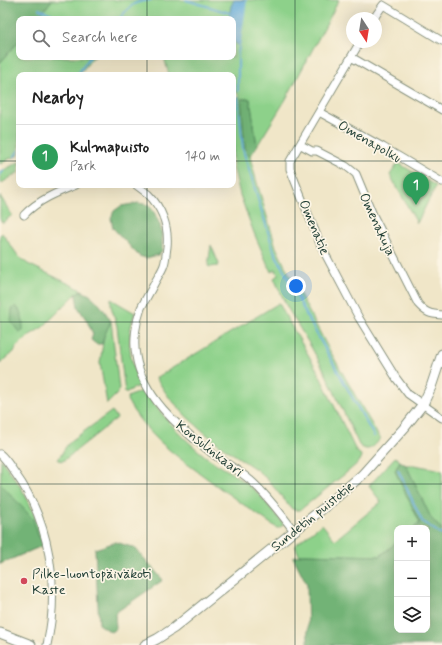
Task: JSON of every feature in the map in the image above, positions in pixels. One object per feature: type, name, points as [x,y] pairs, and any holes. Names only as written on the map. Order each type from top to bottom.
[{"type":"street","points":[[377,12],[383,5],[442,41]]},
{"type":"street","name":"Omenatie","points":[[357,48],[301,145],[290,161],[290,169],[321,246],[359,318],[396,378],[408,394],[442,418]]},
{"type":"street","points":[[352,57],[442,110]]},
{"type":"street","name":"Omenapolku","points":[[320,112],[442,182]]},
{"type":"street","name":"Omenakuja","points":[[301,145],[312,151],[317,151],[346,166],[356,174],[373,215],[418,304],[425,311],[442,315]]},
{"type":"street","points":[[24,215],[37,203],[68,188]]},
{"type":"street","name":"Konsulinkaari","points":[[140,188],[158,207],[165,222],[167,234],[164,265],[141,308],[137,321],[135,346],[136,355],[139,369],[146,385],[169,416],[182,429],[250,480],[294,531]]},
{"type":"street","name":"Sundetin puistotie","points":[[145,645],[174,628],[362,475],[406,427],[423,404],[431,387],[442,354]]},
{"type":"street","points":[[0,454],[21,481],[34,505],[48,550],[51,572],[52,608],[47,645]]},
{"type":"street","points":[[0,633],[31,645]]},
{"type":"green space","points":[[0,0],[52,0],[39,16],[16,16],[16,44],[0,63]]},
{"type":"green space","points":[[52,0],[339,0],[286,99],[257,146],[250,99],[241,99],[245,149],[250,157],[276,247],[326,344],[379,437],[381,438],[374,446],[366,449],[359,445],[324,370],[287,307],[274,278],[278,275],[276,269],[271,272],[254,233],[240,195],[236,178],[236,99],[240,98],[236,91],[236,72],[168,72],[165,60],[236,60],[236,16],[39,16]]},
{"type":"green space","points":[[16,44],[16,60],[91,60],[81,72],[16,72],[16,156],[0,164],[0,63]]},
{"type":"green space","points":[[241,99],[250,99],[257,146],[250,157],[245,149]]},
{"type":"green space","points":[[398,163],[436,186],[417,223],[390,175]]},
{"type":"green space","points":[[16,164],[16,174],[0,184],[0,172]]},
{"type":"green space","points":[[0,196],[12,215],[4,222],[0,219]]},
{"type":"green space","points":[[138,203],[149,205],[160,225],[162,251],[158,255],[146,258],[139,256],[113,228],[111,218],[114,211],[121,206]]},
{"type":"green space","points":[[2,233],[19,257],[28,264],[84,291],[79,291],[43,327],[30,335],[16,347],[15,351],[0,364],[0,235]]},
{"type":"green space","points":[[211,245],[219,264],[218,266],[208,266]]},
{"type":"green space","points":[[79,291],[84,292],[93,298],[111,321],[102,344],[96,344],[91,340],[93,334],[78,307],[76,295]]},
{"type":"green space","points":[[111,299],[135,313],[130,332],[130,349],[131,358],[140,385],[125,393],[117,326],[111,306]]},
{"type":"green space","points":[[279,303],[316,368],[356,451],[361,455],[360,461],[300,510],[292,509],[267,479],[257,470],[220,445],[186,416],[168,396],[156,378]]},
{"type":"green space","points":[[16,306],[23,321],[23,331],[19,332],[11,322],[12,309]]},
{"type":"green space","points":[[111,321],[119,389],[117,394],[107,404],[100,363],[104,336]]},
{"type":"green space","points":[[143,390],[165,418],[188,442],[205,456],[251,487],[283,523],[283,525],[277,528],[187,464],[158,440],[133,411],[127,400],[128,397]]},
{"type":"green space","points":[[112,411],[117,418],[63,461],[58,460],[71,441]]},
{"type":"green space","points":[[395,457],[400,461],[395,471],[420,523],[417,525],[394,525],[394,544],[380,556],[299,555],[295,545],[322,524],[335,540],[381,502],[369,486]]},
{"type":"green space","points":[[1,459],[22,489],[30,504],[44,545],[0,564]]},
{"type":"green space","points":[[400,461],[406,465],[431,518],[442,530],[442,644],[308,645],[307,584],[293,557],[303,554],[380,556],[394,544],[394,633],[430,633],[430,525],[417,525],[420,523],[395,471]]},
{"type":"green space","points":[[406,465],[442,470],[442,530],[431,518]]},
{"type":"green space","points":[[0,483],[33,519],[38,535],[44,545],[0,564]]},
{"type":"green space","points":[[116,542],[135,548],[163,580],[115,613],[116,628],[111,632],[99,624],[95,549]]},
{"type":"water","points":[[234,0],[246,0],[239,45],[236,44],[236,16],[229,16],[231,6]]},
{"type":"waterway","points":[[121,16],[132,5],[151,0]]},
{"type":"waterway","points":[[186,0],[230,13]]},
{"type":"waterway","points":[[238,91],[238,53],[246,0]]},
{"type":"waterway","points":[[39,9],[52,14]]},
{"type":"waterway","points":[[79,72],[88,60]]},
{"type":"waterway","points":[[238,98],[243,150],[274,251],[309,320],[374,436]]},
{"type":"waterway","points":[[0,175],[4,170]]},
{"type":"waterway","points":[[398,470],[422,521],[442,535]]},
{"type":"place","name":"Kulmapuisto","points":[[416,205]]},
{"type":"place","name":"Pilke-luontopäiväkoti Kaste","points":[[24,581]]}]
